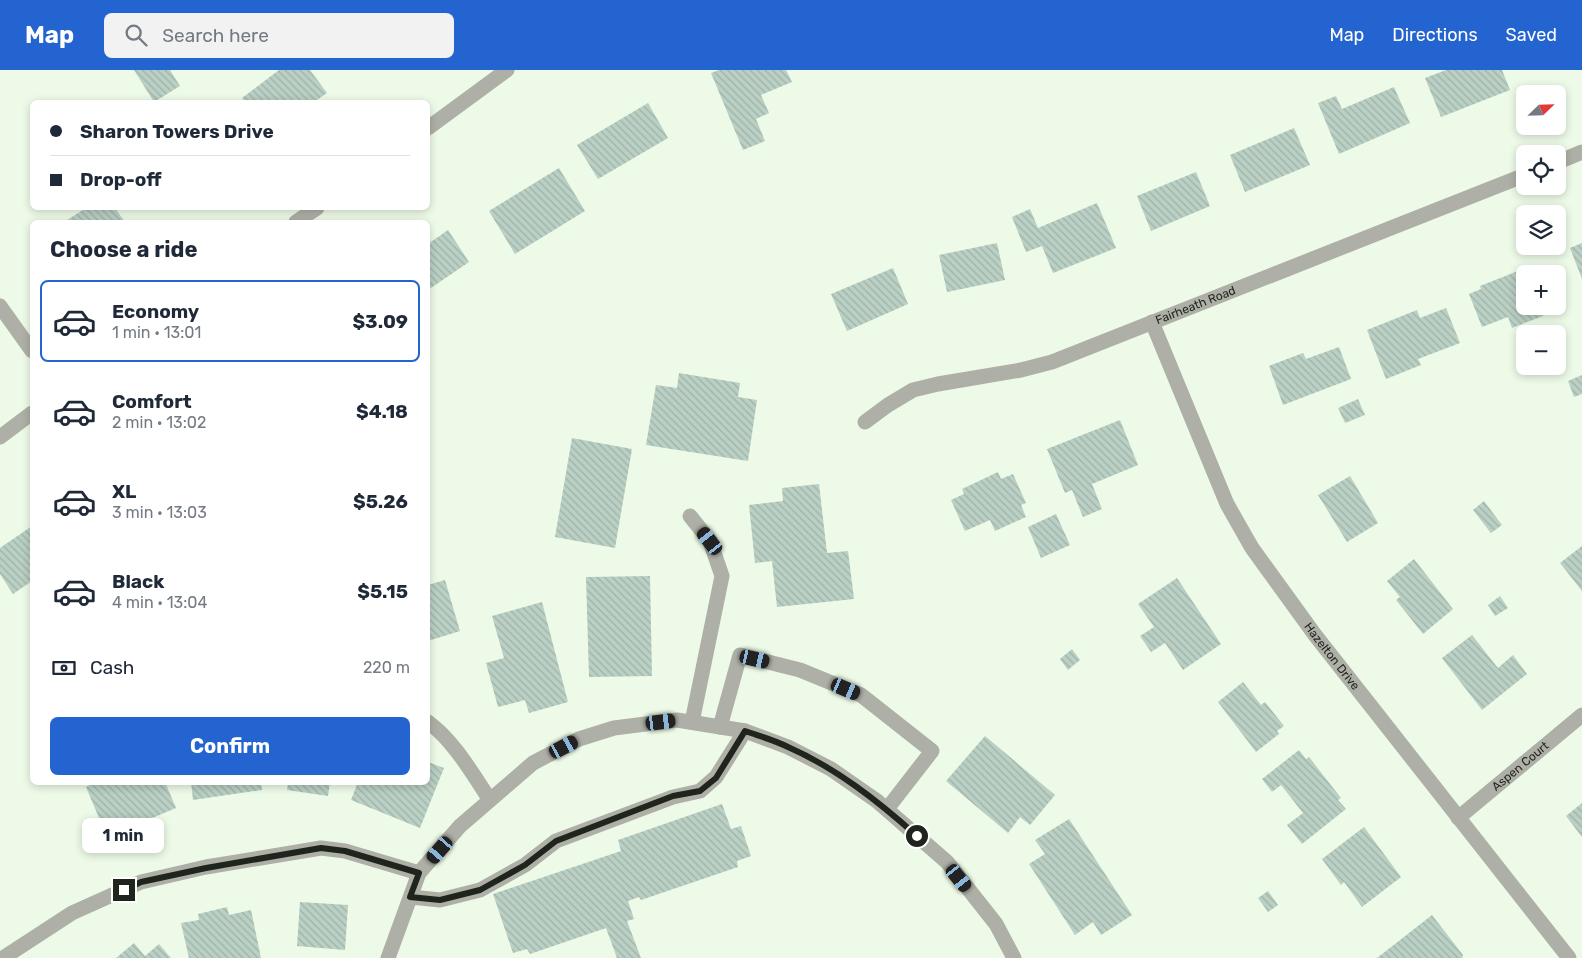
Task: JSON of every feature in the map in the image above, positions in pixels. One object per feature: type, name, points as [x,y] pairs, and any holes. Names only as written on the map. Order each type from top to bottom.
[{"type":"street","points":[[430,127],[507,70]]},
{"type":"street","points":[[1566,159],[1582,152]]},
{"type":"street","name":"Fairheath Road","points":[[865,422],[913,390],[1034,367],[1516,179]]},
{"type":"street","points":[[299,220],[314,210]]},
{"type":"street","points":[[0,306],[30,348]]},
{"type":"street","name":"Hazelton Drive","points":[[1152,322],[1228,504],[1249,544],[1315,635],[1569,958]]},
{"type":"street","points":[[0,437],[30,415]]},
{"type":"street","points":[[690,516],[710,541],[722,576],[692,722]]},
{"type":"street","points":[[720,727],[740,656],[800,670],[861,695],[932,751],[887,809]]},
{"type":"street","name":"Aspen Court","points":[[1458,818],[1582,715]]},
{"type":"street","points":[[388,958],[419,873],[460,826],[533,763],[579,739],[614,728],[677,720],[745,731],[788,747],[831,770],[887,809],[947,862],[996,924],[1014,958]]},
{"type":"street","points":[[430,724],[437,729],[461,759],[490,800]]},
{"type":"street","points":[[410,897],[440,900],[480,890],[525,865],[556,841],[673,796],[700,791],[716,778],[745,731]]},
{"type":"street","points":[[3,958],[72,913],[141,882],[206,868],[321,848],[345,851],[419,873]]},
{"type":"building","points":[[134,70],[170,70],[180,86],[157,100],[153,100]]},
{"type":"building","points":[[279,70],[310,70],[327,93],[317,100],[244,100],[242,98]]},
{"type":"building","points":[[719,70],[786,70],[792,82],[761,95],[769,113],[756,119],[765,141],[743,150],[711,73]]},
{"type":"building","points":[[1446,70],[1502,70],[1510,90],[1441,117],[1425,78]]},
{"type":"building","points":[[1394,87],[1410,123],[1339,154],[1318,103],[1336,96],[1342,109]]},
{"type":"building","points":[[648,103],[668,138],[598,179],[577,145]]},
{"type":"building","points":[[1294,128],[1310,165],[1245,192],[1230,155]]},
{"type":"building","points":[[559,168],[585,211],[515,254],[489,211]]},
{"type":"building","points":[[1196,172],[1210,206],[1151,231],[1137,196]]},
{"type":"building","points":[[1097,203],[1116,248],[1053,273],[1042,246],[1026,252],[1012,217],[1030,209],[1038,228]]},
{"type":"building","points":[[83,210],[116,210],[124,220],[67,220]]},
{"type":"building","points":[[448,230],[469,262],[430,289],[430,243]]},
{"type":"building","points":[[997,243],[1005,280],[947,292],[939,255]]},
{"type":"building","points":[[1582,243],[1582,279],[1570,248]]},
{"type":"building","points":[[893,268],[908,304],[847,331],[831,294]]},
{"type":"building","points":[[1516,272],[1516,315],[1543,316],[1512,328],[1508,317],[1482,327],[1469,294],[1481,289],[1480,286]]},
{"type":"building","points":[[1446,308],[1460,343],[1418,359],[1421,365],[1386,379],[1367,330],[1417,310],[1420,318]]},
{"type":"building","points":[[1339,347],[1351,379],[1283,405],[1269,366],[1303,353],[1306,359]]},
{"type":"building","points":[[679,373],[740,383],[738,397],[757,400],[748,461],[646,445],[656,385],[677,388]]},
{"type":"building","points":[[1582,375],[1582,394],[1574,397],[1568,381]]},
{"type":"building","points":[[1358,399],[1365,415],[1345,423],[1338,408]]},
{"type":"building","points":[[1120,420],[1138,465],[1092,484],[1102,509],[1083,517],[1072,490],[1065,493],[1047,449]]},
{"type":"building","points":[[572,438],[632,449],[615,548],[555,537]]},
{"type":"building","points":[[998,472],[1001,479],[1013,474],[1026,503],[1021,505],[1026,517],[995,531],[990,520],[965,531],[951,500],[964,494],[962,489]]},
{"type":"building","points":[[1350,476],[1378,523],[1347,542],[1318,495]]},
{"type":"building","points":[[819,484],[827,553],[848,551],[854,599],[777,607],[772,561],[755,563],[749,505],[783,501],[782,488]]},
{"type":"building","points":[[1484,501],[1502,525],[1491,533],[1473,510]]},
{"type":"building","points":[[1056,514],[1070,545],[1041,558],[1028,527]]},
{"type":"building","points":[[30,527],[30,582],[13,594],[0,574],[0,548]]},
{"type":"building","points":[[1582,546],[1582,591],[1560,563]]},
{"type":"building","points":[[1414,559],[1453,609],[1423,634],[1396,600],[1400,597],[1387,581]]},
{"type":"building","points":[[650,576],[652,676],[589,677],[586,577]]},
{"type":"building","points":[[1177,578],[1221,644],[1183,670],[1165,643],[1151,652],[1140,636],[1154,627],[1138,604]]},
{"type":"building","points":[[445,580],[460,631],[430,640],[430,584]]},
{"type":"building","points":[[1500,596],[1508,608],[1495,616],[1488,605]]},
{"type":"building","points":[[542,602],[568,702],[529,713],[525,700],[498,707],[486,663],[504,658],[492,616]]},
{"type":"building","points":[[1472,635],[1498,668],[1513,655],[1527,674],[1482,710],[1442,658]]},
{"type":"building","points":[[1072,649],[1080,660],[1068,670],[1060,659]]},
{"type":"building","points":[[1243,682],[1261,705],[1265,702],[1284,726],[1277,731],[1279,734],[1256,752],[1218,702]]},
{"type":"building","points":[[985,736],[1055,795],[1030,825],[1020,817],[1008,833],[946,781]]},
{"type":"building","points":[[1299,750],[1306,759],[1309,757],[1341,798],[1338,800],[1346,809],[1302,844],[1287,825],[1303,813],[1281,785],[1272,792],[1262,779]]},
{"type":"building","points":[[430,763],[444,768],[420,828],[351,800],[357,785],[430,785]]},
{"type":"building","points":[[90,785],[166,785],[176,808],[107,837],[86,787]]},
{"type":"building","points":[[191,785],[261,785],[262,790],[193,800]]},
{"type":"building","points":[[288,785],[330,785],[328,796],[287,790]]},
{"type":"building","points":[[1582,803],[1582,837],[1566,816]]},
{"type":"building","points":[[722,804],[731,829],[741,826],[751,856],[737,861],[738,867],[641,900],[639,897],[628,901],[634,919],[627,921],[641,958],[617,958],[606,928],[530,954],[527,949],[513,953],[493,894],[621,851],[618,840]]},
{"type":"building","points":[[1069,819],[1132,915],[1101,935],[1093,922],[1075,935],[1029,864],[1045,854],[1035,840]]},
{"type":"building","points":[[1364,827],[1401,877],[1362,907],[1344,882],[1341,885],[1322,859]]},
{"type":"building","points":[[1268,891],[1278,905],[1268,912],[1258,898]]},
{"type":"building","points":[[300,902],[348,905],[345,950],[297,946]]},
{"type":"building","points":[[227,907],[229,915],[251,910],[261,958],[189,958],[181,923],[199,920],[198,914]]},
{"type":"building","points":[[1432,915],[1463,955],[1462,958],[1377,958]]},
{"type":"building","points":[[134,943],[145,956],[159,944],[171,958],[116,958]]},
{"type":"route","points":[[124,890],[141,882],[206,868],[321,848],[345,851],[382,860],[419,873],[410,897],[440,900],[480,890],[525,865],[556,841],[673,796],[700,791],[716,778],[745,731],[788,747],[831,770],[877,801],[917,836]]}]
